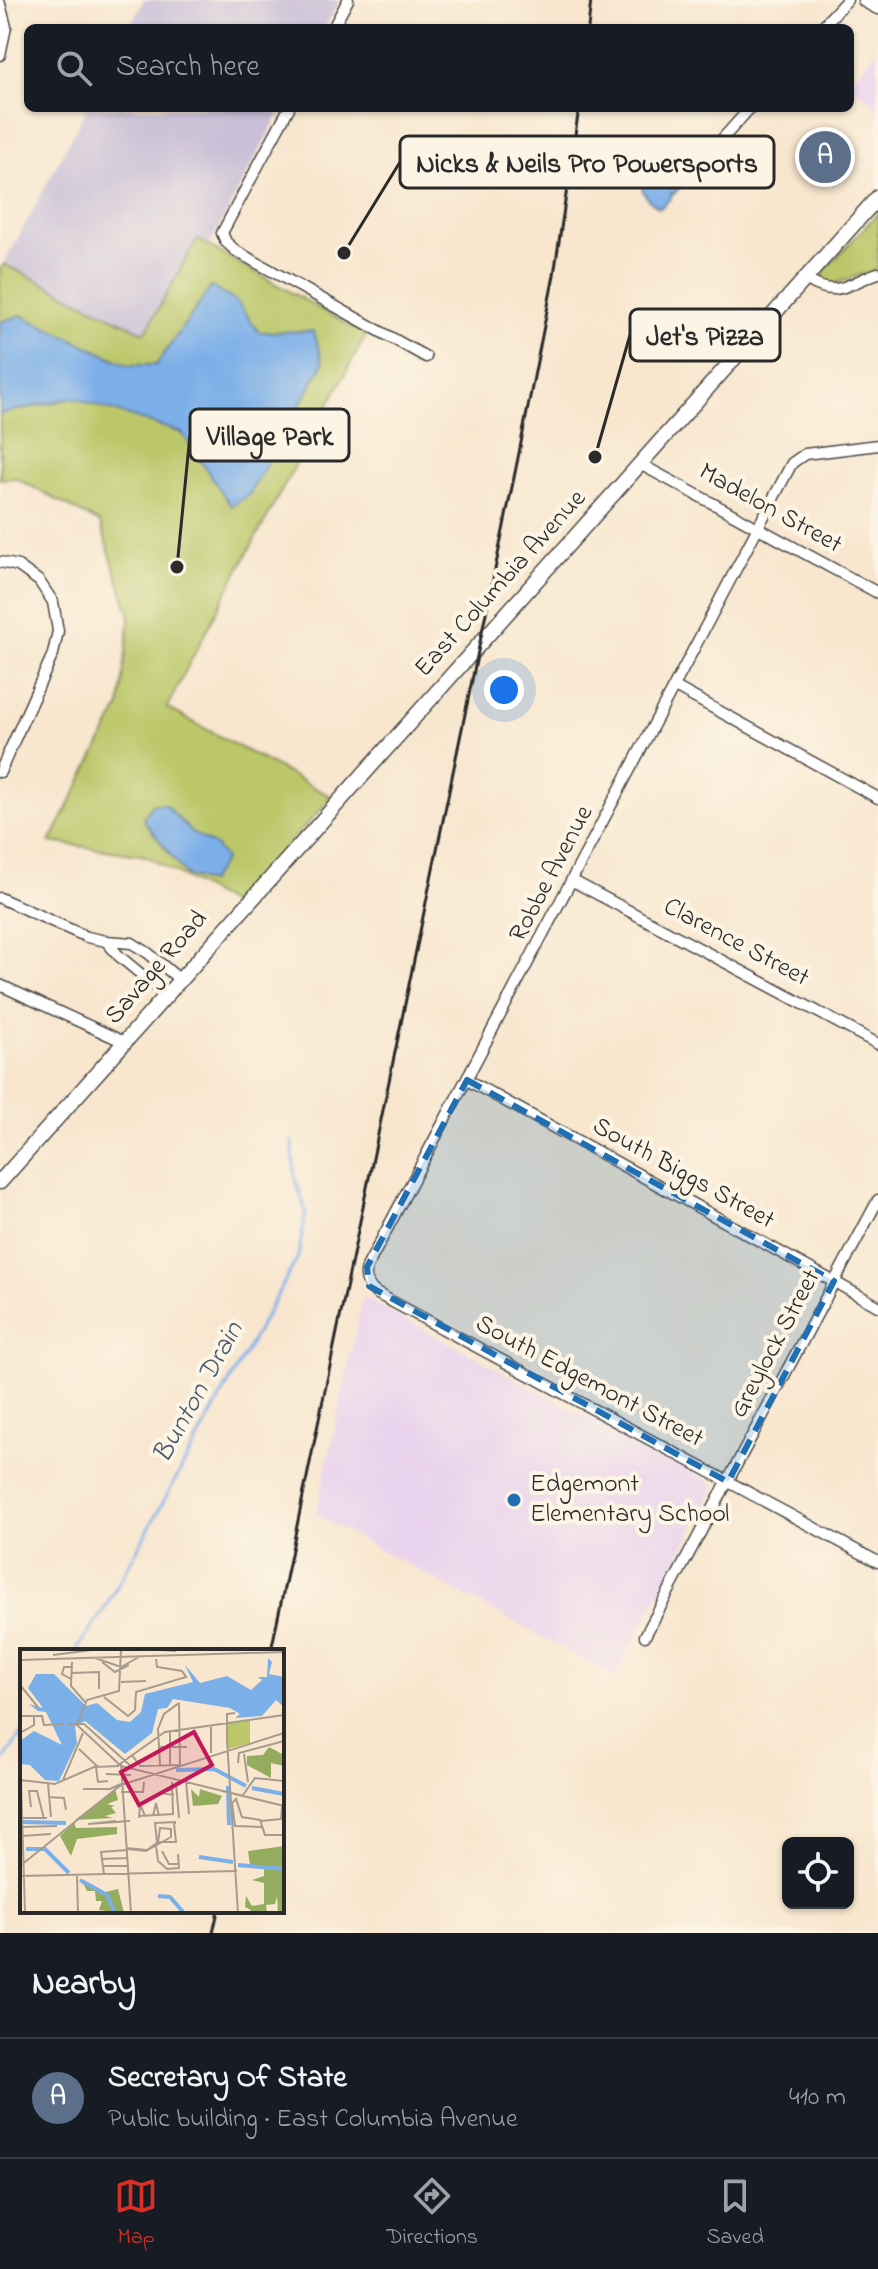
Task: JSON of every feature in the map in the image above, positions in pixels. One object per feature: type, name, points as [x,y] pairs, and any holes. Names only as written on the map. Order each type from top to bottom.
[{"type":"street","points":[[335,24],[348,0]]},
{"type":"street","points":[[825,24],[847,0]]},
{"type":"street","points":[[865,0],[878,7]]},
{"type":"street","points":[[0,4],[6,27],[0,55]]},
{"type":"street","points":[[287,112],[222,233],[226,242],[236,251],[426,357]]},
{"type":"street","points":[[699,165],[746,112]]},
{"type":"street","name":"East Columbia Avenue","points":[[351,787],[878,197]]},
{"type":"street","points":[[807,280],[833,291],[878,273]]},
{"type":"street","name":"Robbe Avenue","points":[[367,1283],[367,1267],[798,457],[878,445]]},
{"type":"street","name":"Madelon Street","points":[[640,464],[878,593]]},
{"type":"street","points":[[0,562],[18,566],[39,581],[53,602],[58,631],[53,654],[0,772]]},
{"type":"street","points":[[675,687],[878,798]]},
{"type":"street","name":"Savage Road","points":[[0,1182],[351,787]]},
{"type":"street","name":"Clarence Street","points":[[573,881],[878,1044]]},
{"type":"street","points":[[0,898],[87,937],[132,943],[179,979]]},
{"type":"street","points":[[106,941],[119,956],[166,995]]},
{"type":"street","points":[[0,985],[124,1042]]},
{"type":"street","name":"South Biggs Street","points":[[467,1080],[878,1306]]},
{"type":"street","name":"Greylock Street","points":[[645,1636],[878,1200]]},
{"type":"street","name":"South Edgemont Street","points":[[367,1283],[376,1293],[878,1562]]},
{"type":"highlighted area","points":[[467,1080],[834,1281],[728,1482],[369,1286],[367,1267]]},
{"type":"shaded area","points":[[144,0],[340,0],[327,24],[131,24]]},
{"type":"shaded area","points":[[878,49],[878,108],[854,87],[854,78]]},
{"type":"shaded area","points":[[85,112],[280,112],[159,340],[4,264]]},
{"type":"shaded area","name":"Edgemont Elementary School","points":[[363,1297],[716,1485],[615,1677],[316,1515]]},
{"type":"green space","points":[[878,213],[878,269],[832,285],[824,282],[823,272]]},
{"type":"green space","points":[[197,239],[366,335],[167,708],[332,797],[233,905],[146,856],[50,842],[120,706],[130,616],[100,523],[16,478],[0,479],[0,269],[4,264],[145,333]]},
{"type":"water","points":[[657,159],[676,167],[681,176],[674,185],[682,185],[674,194],[671,193],[671,198],[660,208],[645,196],[642,185],[646,166]]},
{"type":"water","points":[[211,287],[236,301],[259,332],[314,331],[323,364],[249,495],[231,506],[182,433],[73,398],[0,414],[0,322],[21,315],[128,365],[156,365]]},
{"type":"water","points":[[152,804],[165,804],[190,831],[215,846],[225,859],[209,882],[187,876],[143,819]]},
{"type":"waterway","name":"Bunton Drain","points":[[77,1649],[105,1608],[298,1257],[306,1212],[295,1177],[292,1141]]},
{"type":"waterway","name":"Bunton Drain","points":[[0,1766],[20,1736]]},
{"type":"railway","points":[[588,24],[591,0]]},
{"type":"railway","points":[[271,1649],[517,463],[554,275],[578,112]]},
{"type":"railway","points":[[213,1933],[218,1913]]},
{"type":"place","name":"Secretary Of State","points":[[825,157]]},
{"type":"place","name":"Nicks & Neils Pro Powersports","points":[[344,253]]},
{"type":"place","name":"Jet's Pizza","points":[[595,457]]},
{"type":"place","name":"Village Park","points":[[177,567]]},
{"type":"place","name":"Edgemont Elementary School","points":[[514,1500]]}]
